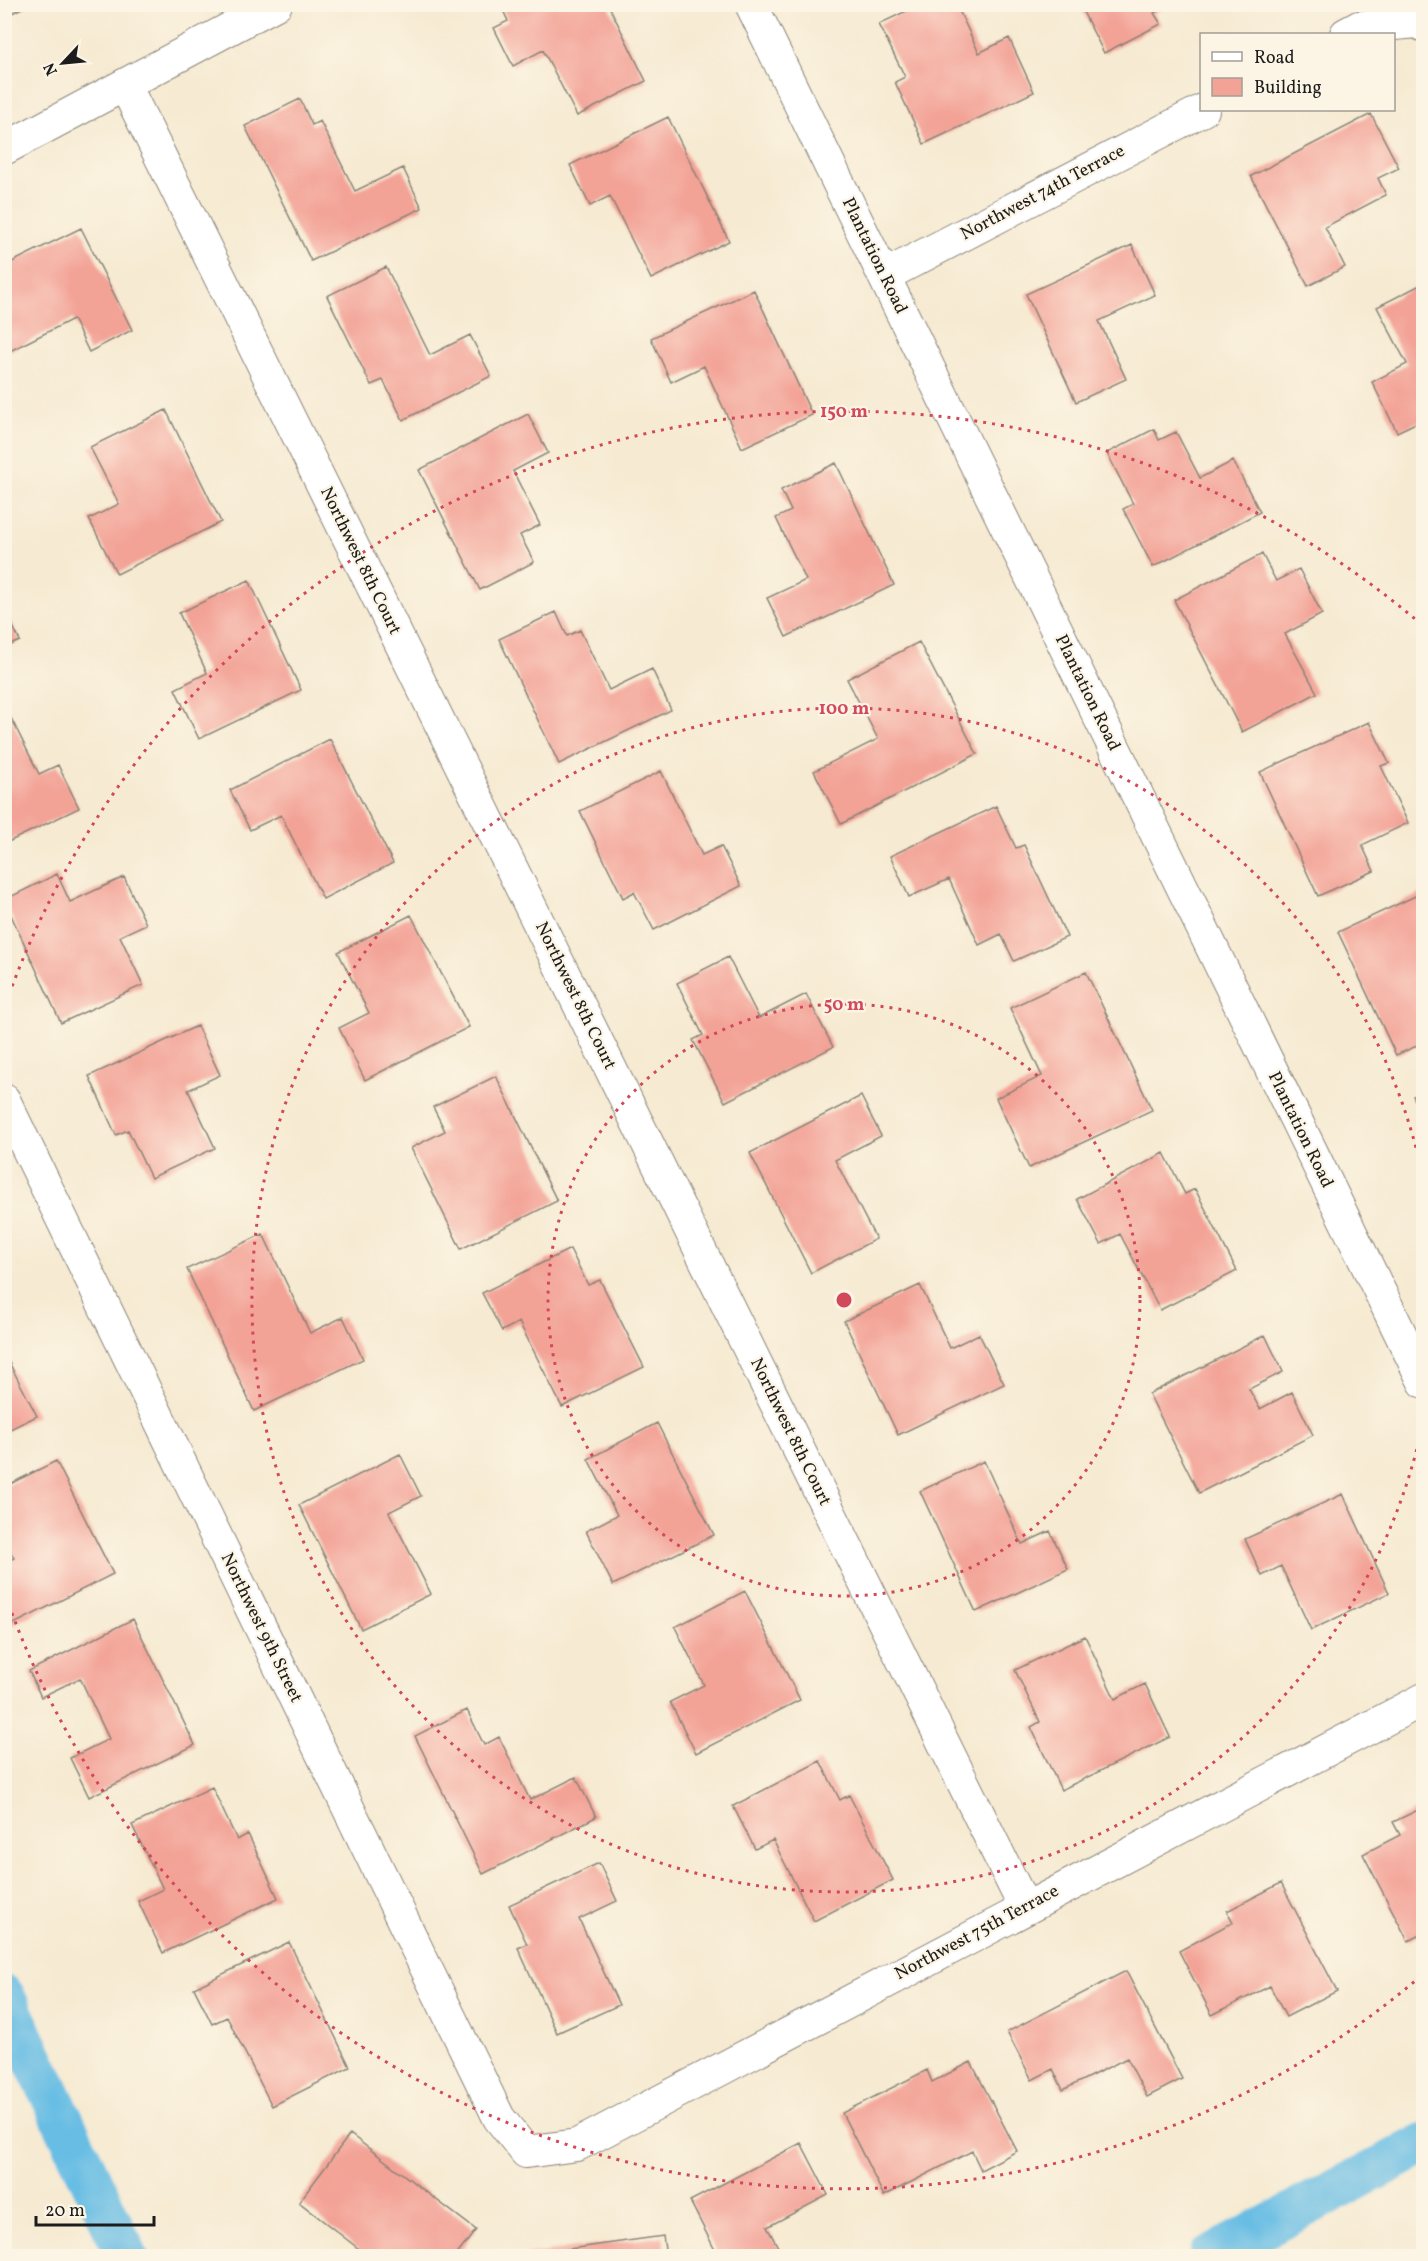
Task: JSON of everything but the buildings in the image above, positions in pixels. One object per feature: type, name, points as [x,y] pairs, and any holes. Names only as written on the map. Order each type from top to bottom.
[{"type":"street","points":[[4,149],[276,4]]},
{"type":"street","name":"Plantation Road","points":[[751,4],[1424,1382]]},
{"type":"street","points":[[1348,33],[1359,27],[1421,24]]},
{"type":"street","name":"Northwest 8th Court","points":[[125,85],[1025,1908]]},
{"type":"street","name":"Northwest 74th Terrace","points":[[884,276],[1201,111]]},
{"type":"street","name":"Northwest 9th Street","points":[[4,1100],[499,2118],[526,2151]]},
{"type":"street","name":"Northwest 75th Terrace","points":[[526,2151],[578,2145],[1424,1699]]},
{"type":"waterway","points":[[4,1996],[127,2256]]},
{"type":"waterway","points":[[1210,2256],[1424,2144]]}]
